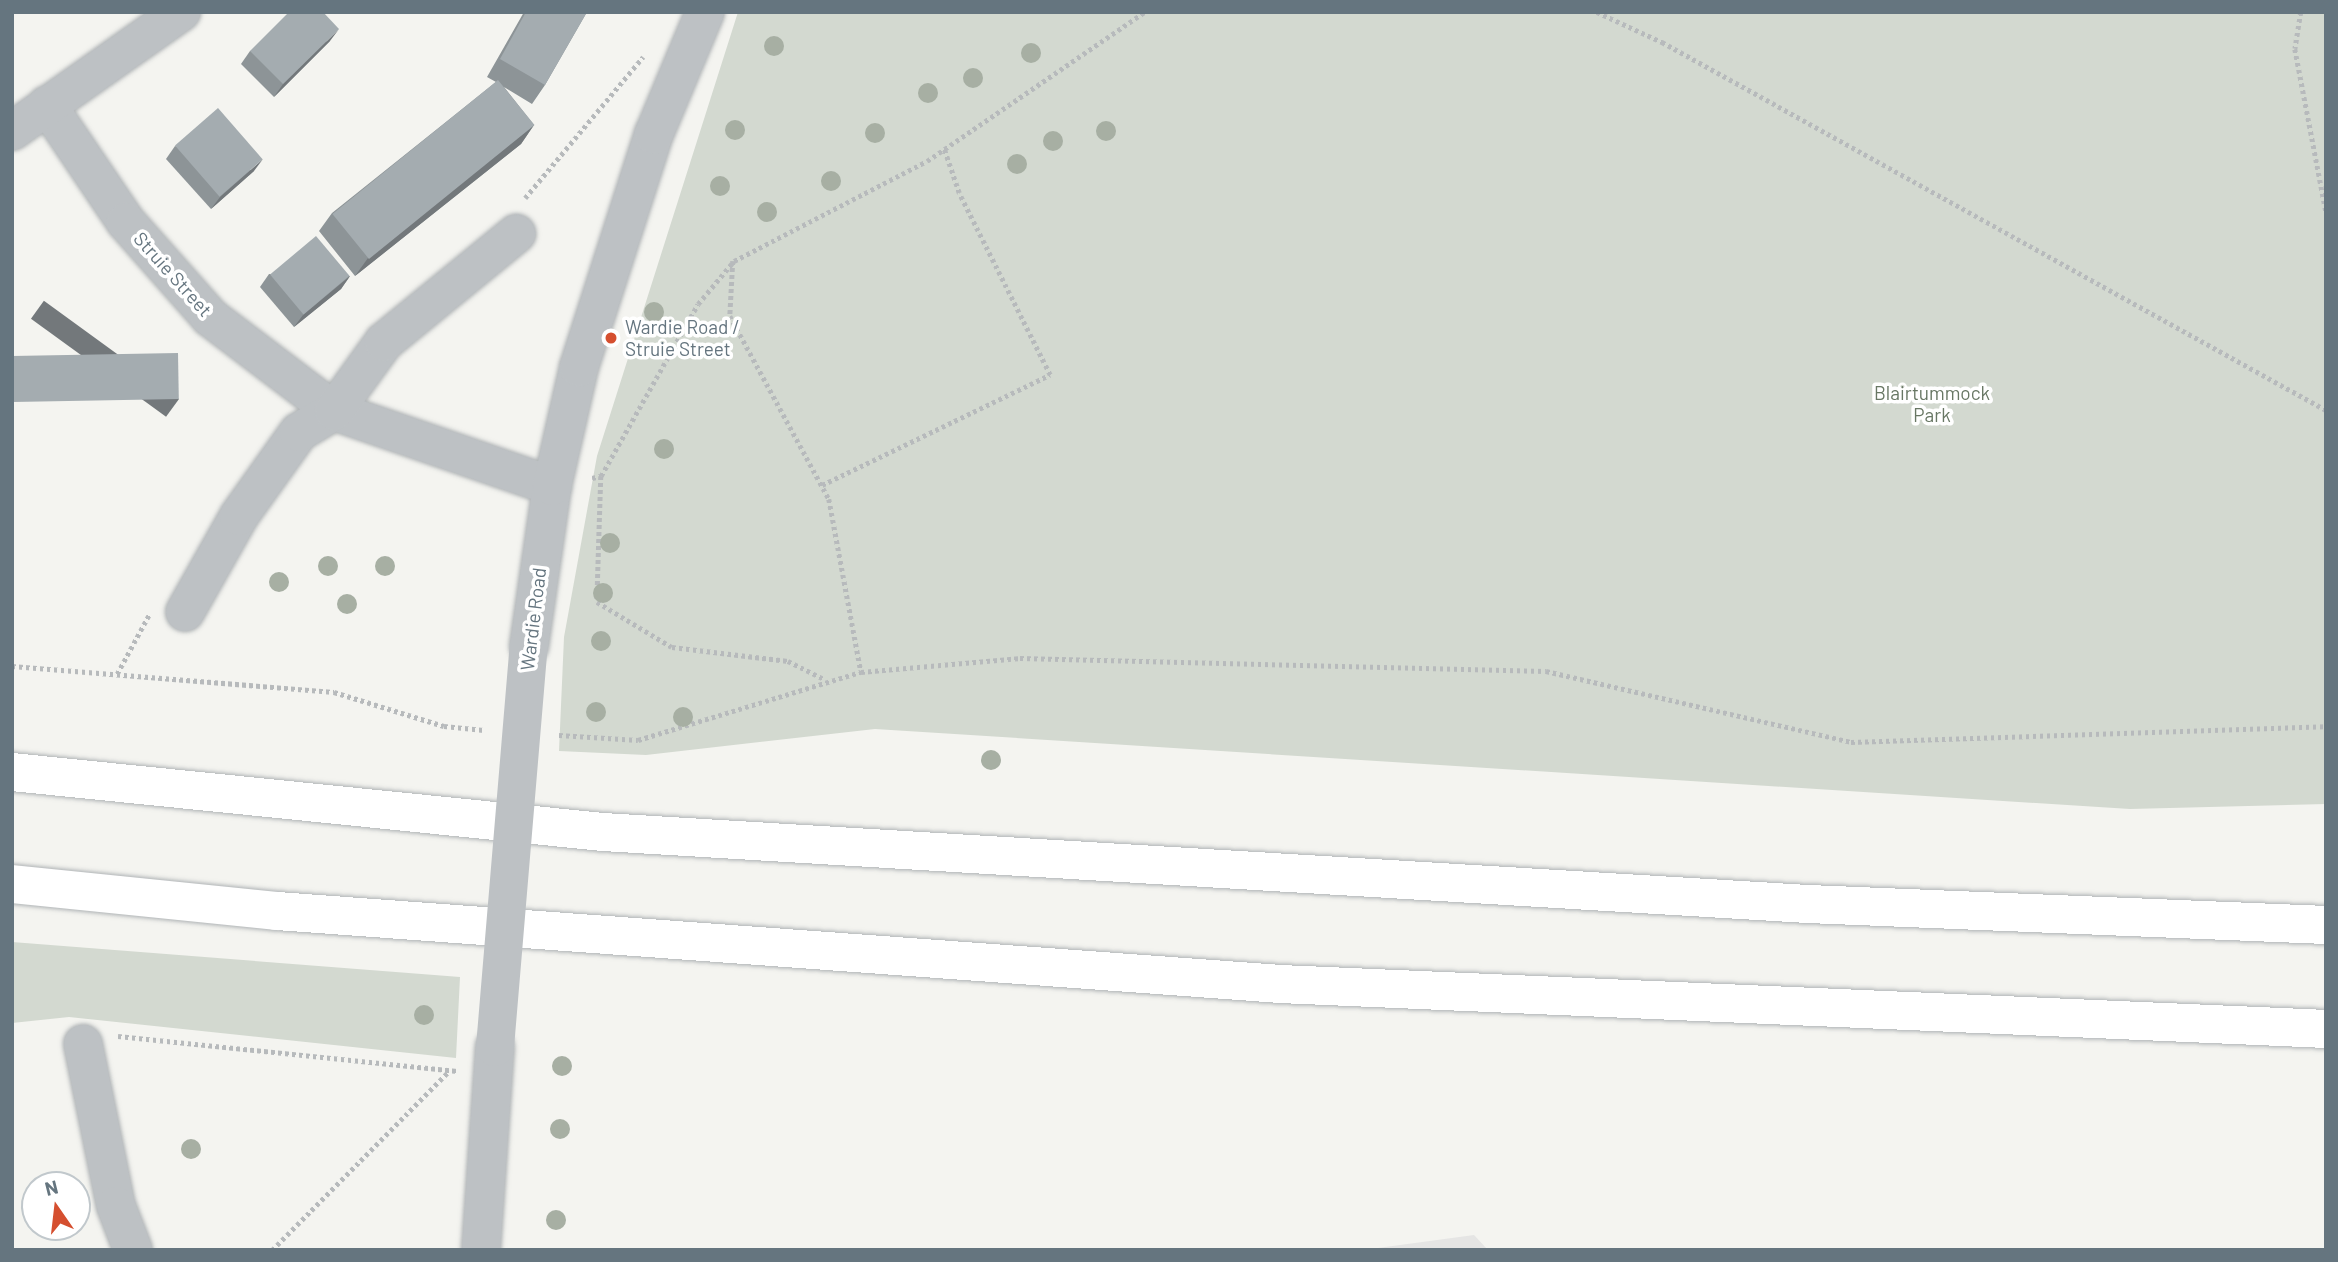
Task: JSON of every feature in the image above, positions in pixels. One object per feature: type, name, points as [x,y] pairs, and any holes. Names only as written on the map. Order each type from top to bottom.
[{"type":"highway","points":[[12,772],[603,832],[1794,904],[2326,925]]},
{"type":"highway","points":[[12,884],[277,911],[1280,984],[2326,1029]]},
{"type":"street","points":[[12,131],[181,12]]},
{"type":"street","name":"Wardie Road","points":[[481,1250],[528,646],[552,486],[600,294],[654,134],[705,12]]},
{"type":"street","name":"Struie Street","points":[[47,104],[126,222],[210,317],[334,411],[552,486]]},
{"type":"street","points":[[185,612],[272,466],[299,432],[334,411],[384,342],[516,234]]},
{"type":"street","points":[[83,1044],[116,1206],[133,1250]]},
{"type":"path","points":[[825,680],[788,661],[672,647],[597,602],[601,476],[698,304],[734,261],[944,149],[1145,12]]},
{"type":"path","points":[[1597,12],[1662,41],[2326,410]]},
{"type":"path","points":[[2301,12],[2295,49],[2326,211]]},
{"type":"path","points":[[516,234],[515,210],[646,53]]},
{"type":"path","points":[[822,485],[1050,375],[959,193],[944,149]]},
{"type":"path","points":[[734,261],[730,316],[822,485],[861,672]]},
{"type":"path","points":[[552,486],[601,476]]},
{"type":"path","points":[[117,674],[145,613],[185,612]]},
{"type":"path","points":[[553,735],[638,740],[825,680],[861,672],[1020,658],[1546,671],[1851,742],[2326,726]]},
{"type":"path","points":[[12,666],[350,695],[444,726],[500,731]]},
{"type":"path","points":[[83,1044],[85,1033],[450,1071],[494,1061]]},
{"type":"path","points":[[272,1250],[450,1071]]},
{"type":"shaded area","points":[[1474,1235],[1488,1250],[1363,1250]]},
{"type":"green space","name":"Blairtummock Park","points":[[738,12],[2326,12],[2326,804],[2130,809],[875,729],[646,755],[559,751],[564,637],[597,456]]},
{"type":"green space","points":[[12,942],[460,977],[456,1058],[69,1017],[12,1023]]},
{"type":"building","points":[[289,12],[323,12],[339,29],[283,84],[250,51]]},
{"type":"building","points":[[526,12],[587,12],[545,85],[500,59]]},
{"type":"building","points":[[498,80],[535,125],[369,259],[332,214]]},
{"type":"building","points":[[218,108],[263,159],[220,197],[175,145]]},
{"type":"building","points":[[316,236],[349,276],[303,314],[270,275]]},
{"type":"building","points":[[178,353],[179,399],[13,402],[12,356]]},
{"type":"place","name":"Wardie Road / Struie Street","points":[[611,338]]}]
